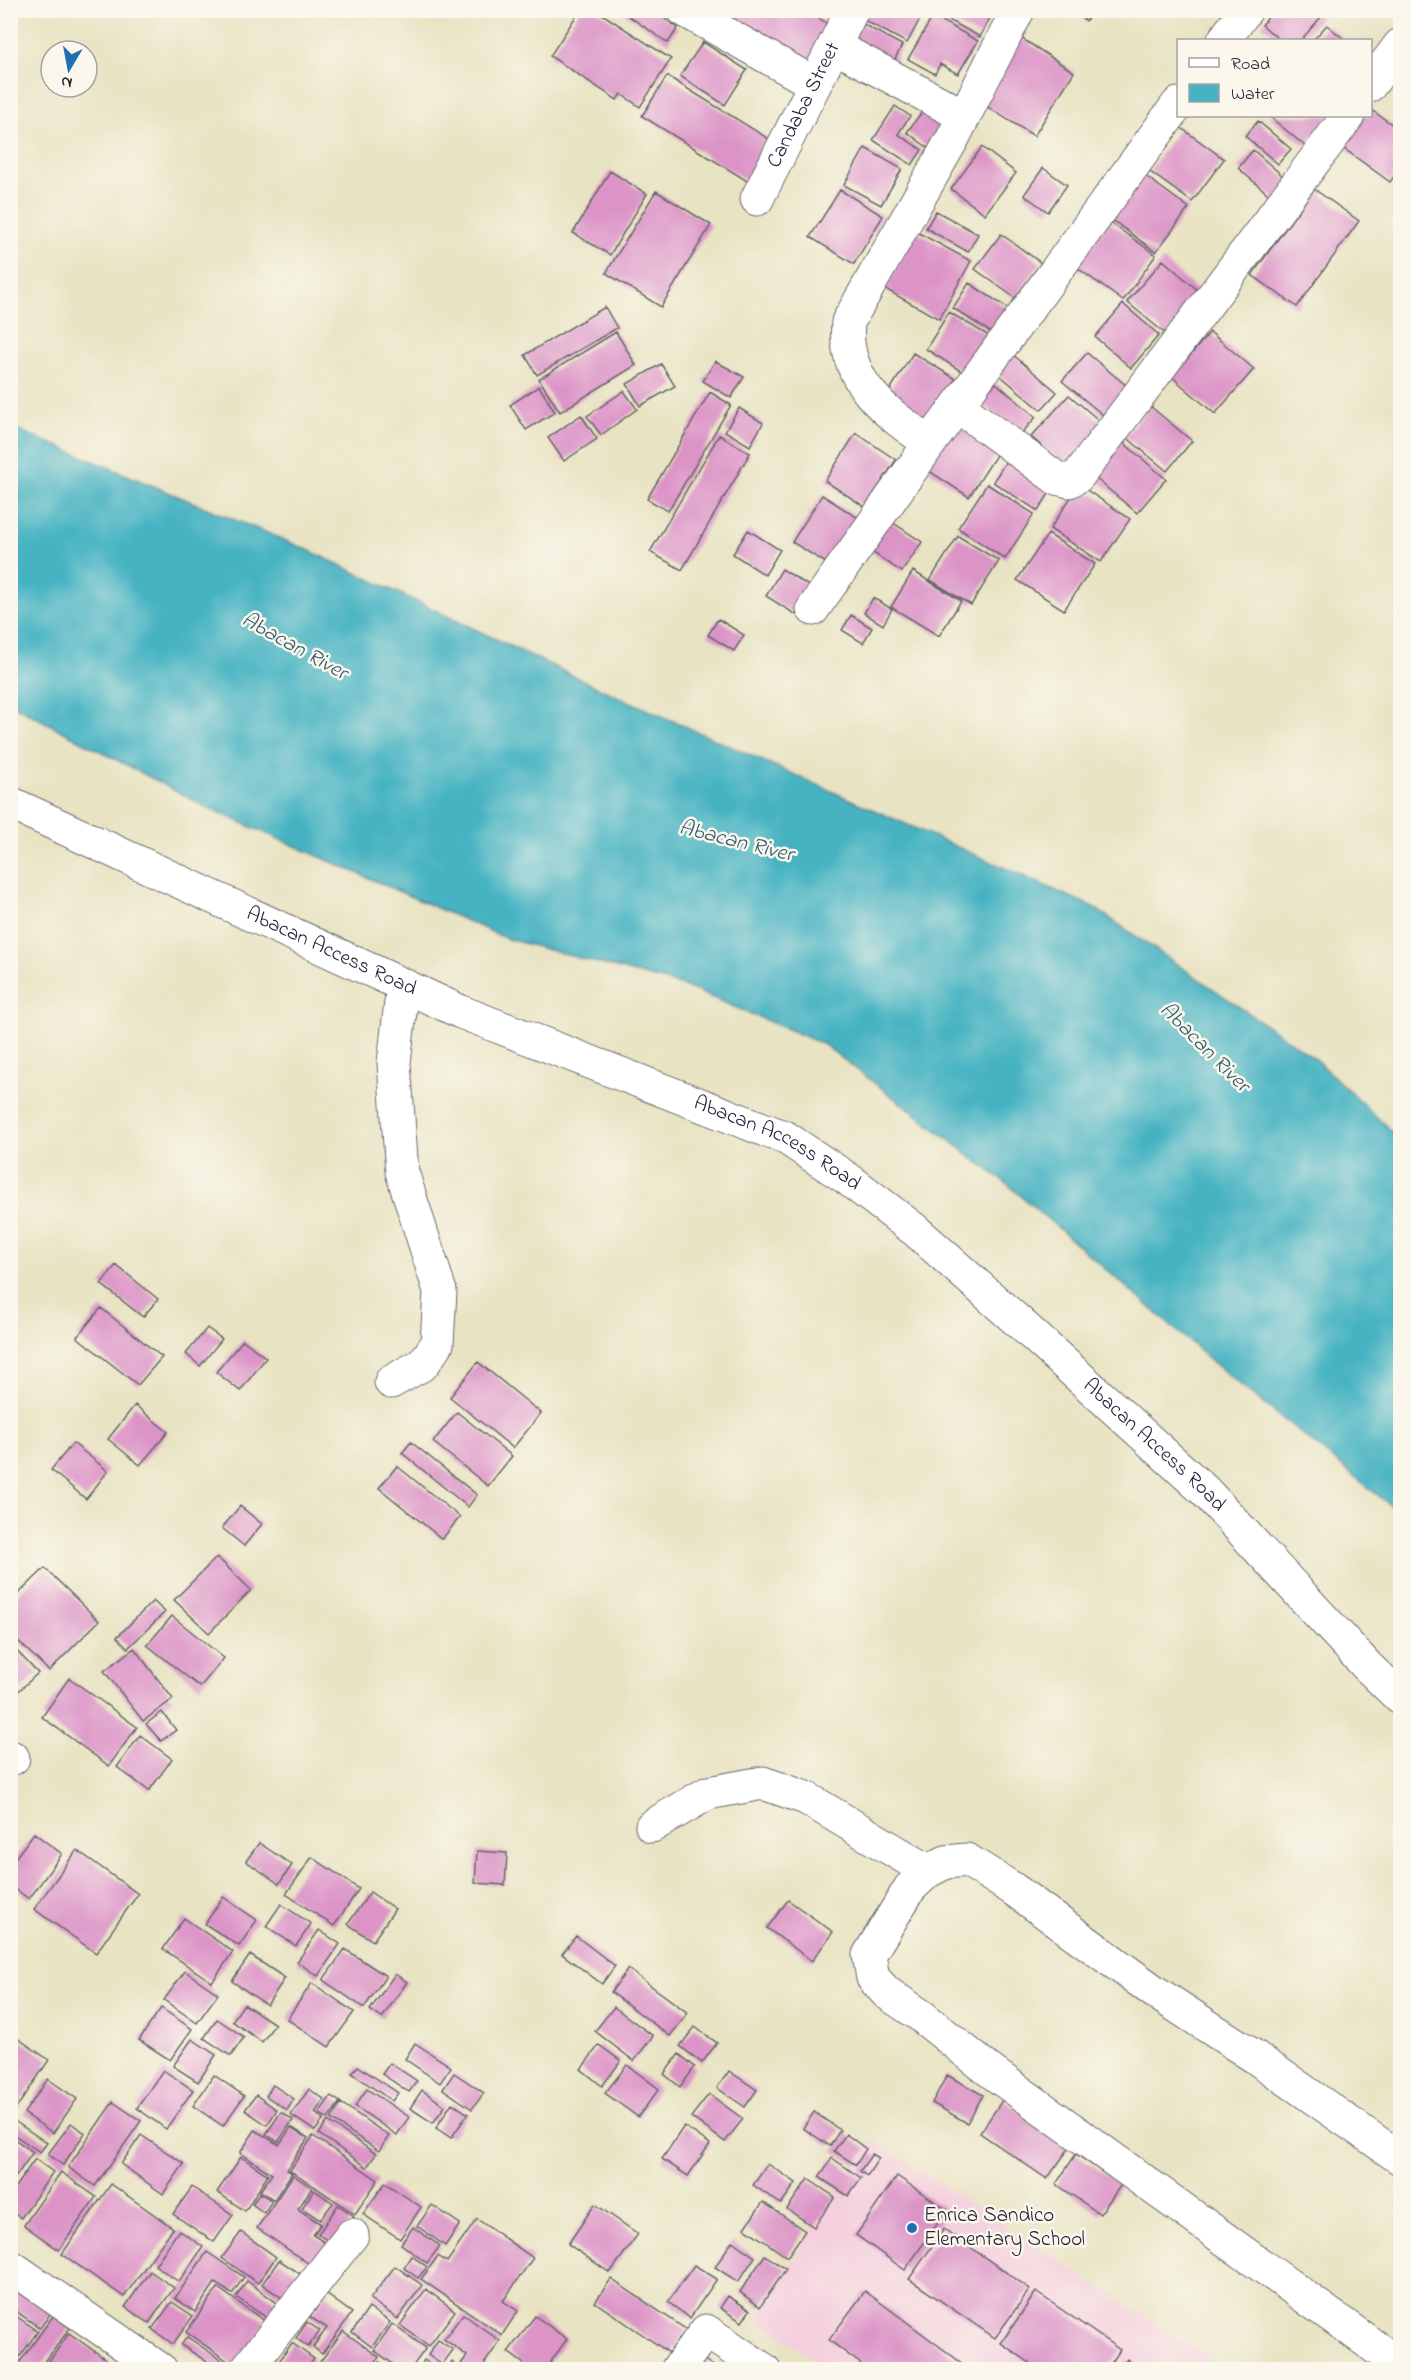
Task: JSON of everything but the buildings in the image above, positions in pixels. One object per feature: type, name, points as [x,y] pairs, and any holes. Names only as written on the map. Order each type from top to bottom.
[{"type":"street","points":[[684,10],[815,84]]},
{"type":"street","name":"Candaba Street","points":[[757,199],[852,10]]},
{"type":"street","points":[[930,443],[895,419],[874,401],[849,355],[848,322],[964,116],[1018,10]]},
{"type":"street","points":[[1225,39],[1246,10]]},
{"type":"street","points":[[1372,84],[1401,45]]},
{"type":"street","points":[[834,46],[964,116]]},
{"type":"street","points":[[813,609],[930,443],[1177,107]]},
{"type":"street","points":[[959,406],[1056,478],[1069,481],[1078,476],[1347,117]]},
{"type":"street","name":"Abacan Access Road","points":[[10,803],[402,985],[503,1029],[786,1138],[848,1179],[915,1230],[1205,1491],[1368,1666],[1401,1698]]},
{"type":"street","points":[[391,1382],[423,1364],[436,1344],[440,1292],[402,1172],[394,1062],[402,985]]},
{"type":"street","points":[[652,1826],[708,1793],[763,1783],[806,1798],[928,1871]]},
{"type":"street","points":[[1401,2158],[1255,2057],[1155,1992],[987,1871],[967,1860],[946,1862],[928,1871],[910,1888],[868,1955],[873,1978],[887,1993],[920,2015],[990,2070],[1401,2365]]},
{"type":"street","points":[[246,2370],[352,2235]]},
{"type":"street","points":[[10,2266],[161,2370]]},
{"type":"street","points":[[677,2370],[706,2331],[764,2370]]},
{"type":"shaded area","name":"Enrica Sandico Elementary School","points":[[871,2139],[1227,2369],[827,2369],[756,2318]]},
{"type":"water","name":"Abacan River","points":[[11,427],[308,550],[601,689],[1093,907],[1313,1057],[1400,1139],[1400,1513],[1227,1374],[1006,1183],[823,1044],[684,986],[508,939],[208,808],[11,704]]},
{"type":"place","name":"Enrica Sandico Elementary School","points":[[912,2228]]}]
